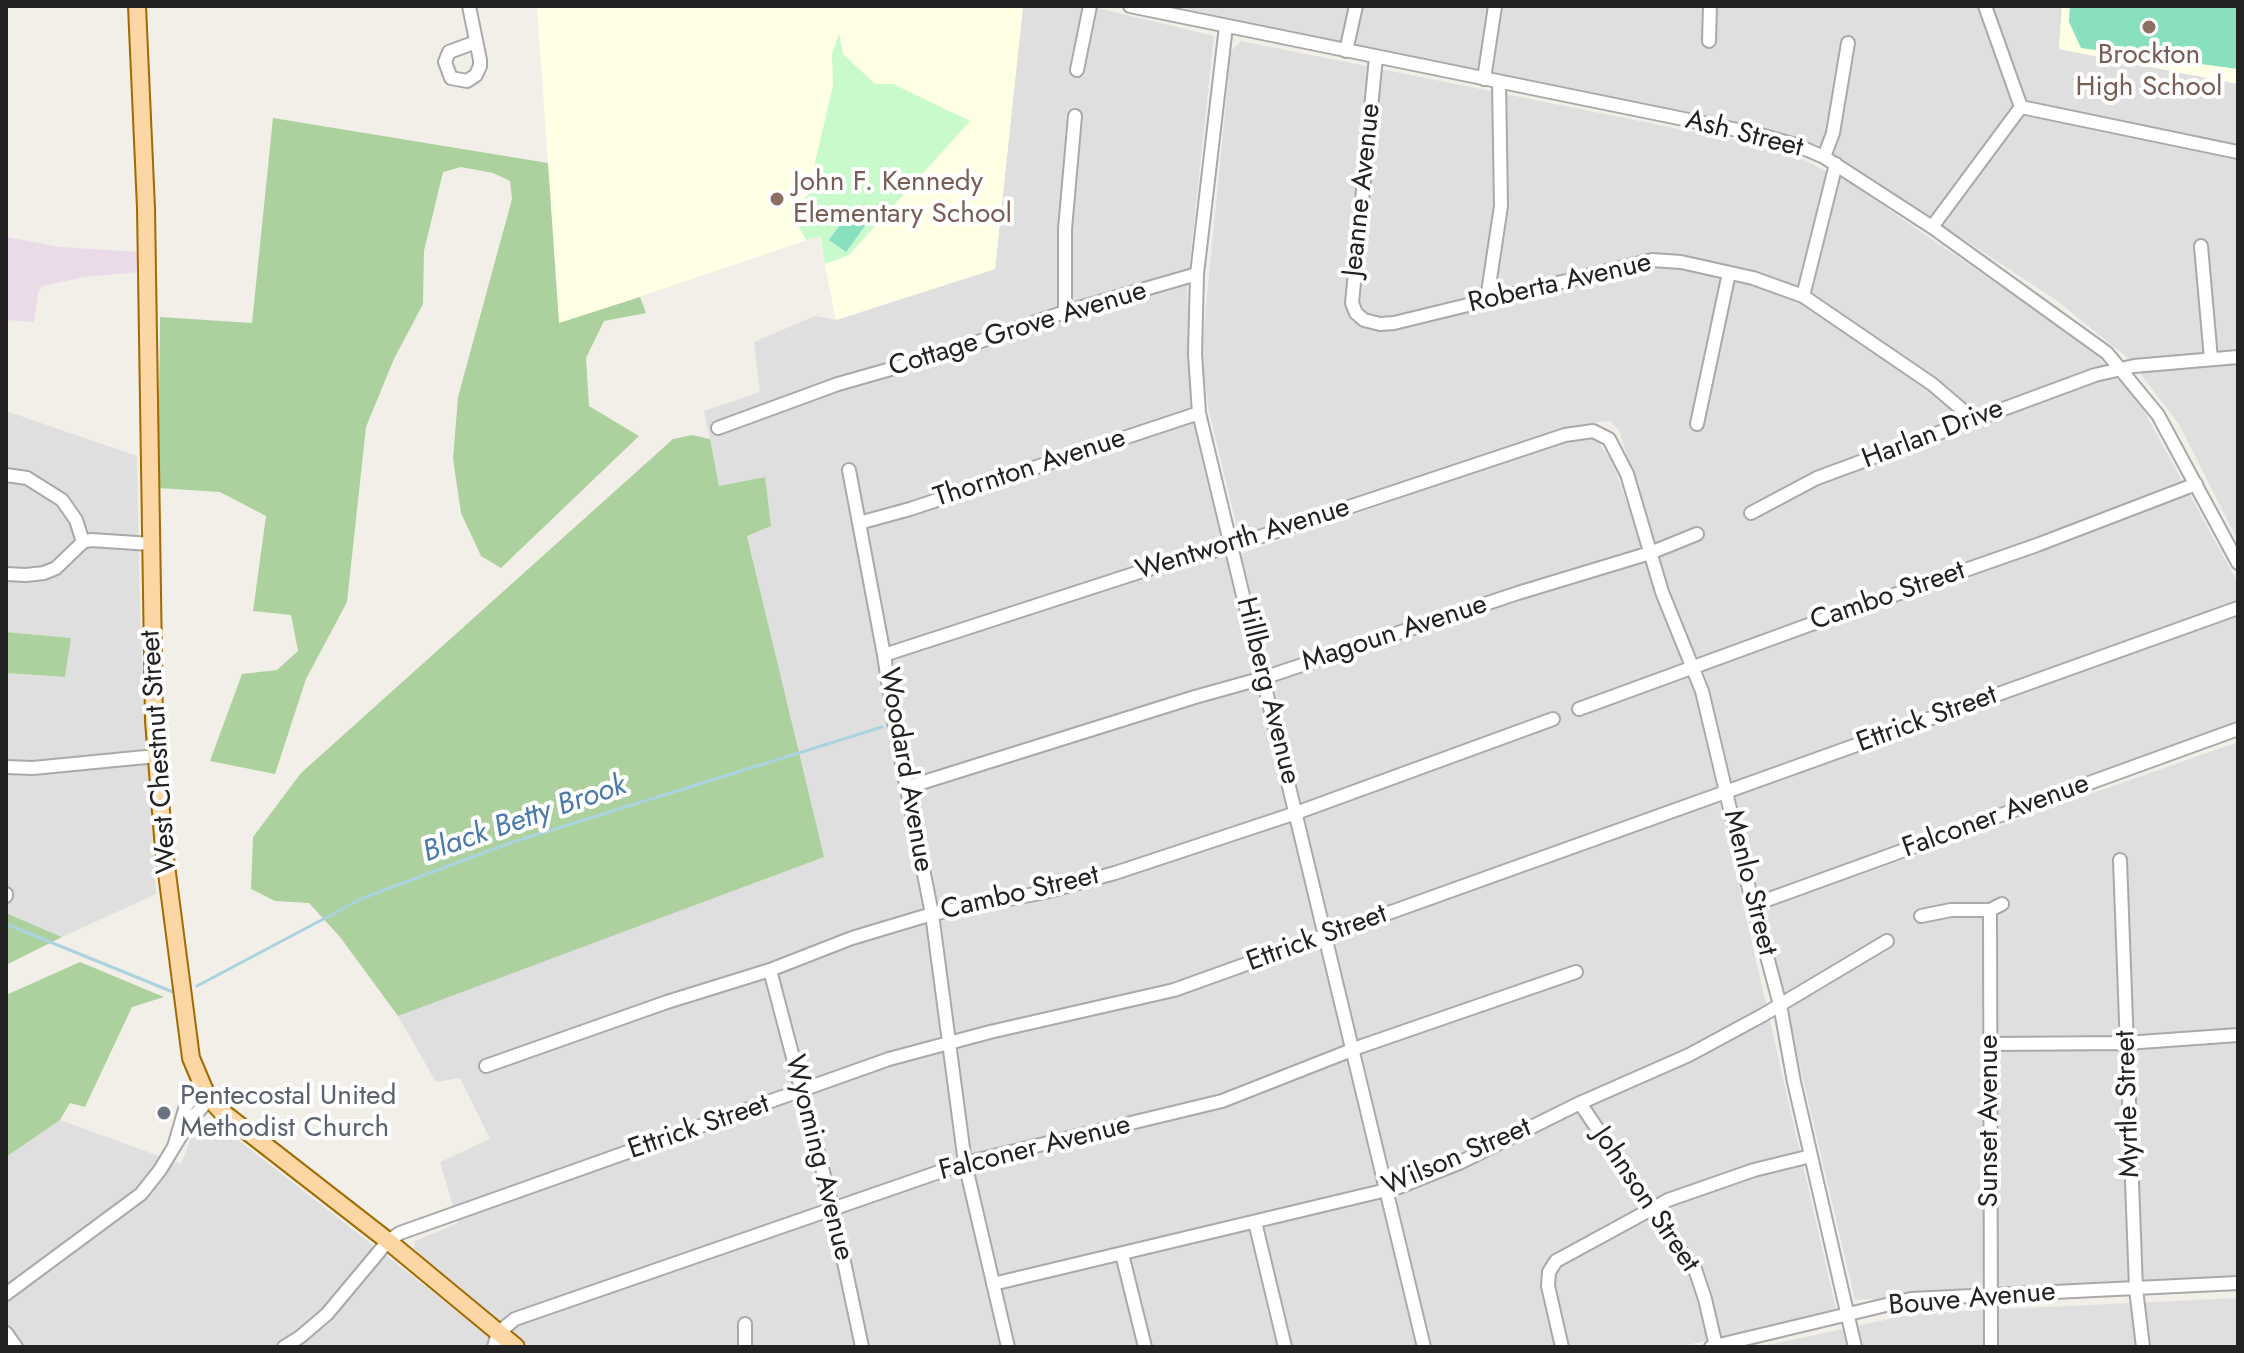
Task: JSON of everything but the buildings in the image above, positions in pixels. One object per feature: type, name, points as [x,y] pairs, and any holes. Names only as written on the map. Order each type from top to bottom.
[{"type":"main road","name":"West Chestnut Street","points":[[137,6],[146,208],[156,756],[167,880],[191,1058],[207,1096],[221,1111],[388,1241],[496,1340],[516,1347]]},
{"type":"street","points":[[469,6],[476,42]]},
{"type":"street","points":[[1077,70],[1090,6]]},
{"type":"street","name":"Ash Street","points":[[1130,6],[1765,136],[1796,145],[1830,161],[1932,227],[2090,339],[2121,368],[2158,415],[2238,563]]},
{"type":"street","points":[[1346,51],[1356,6]]},
{"type":"street","points":[[1484,79],[1495,6]]},
{"type":"street","points":[[1709,41],[1710,6]]},
{"type":"street","points":[[1985,6],[2021,107]]},
{"type":"street","name":"Hillberg Avenue","points":[[1226,26],[1197,274],[1195,354],[1199,413],[1424,1347]]},
{"type":"street","points":[[1803,296],[1830,161],[1848,43]]},
{"type":"street","name":"Jeanne Avenue","points":[[1364,319],[1356,313],[1352,303],[1376,57]]},
{"type":"street","points":[[1487,299],[1501,206],[1499,82]]},
{"type":"street","points":[[2021,107],[2238,152]]},
{"type":"street","points":[[1932,227],[2021,107]]},
{"type":"street","points":[[1065,312],[1065,229],[1075,116]]},
{"type":"street","points":[[2201,246],[2211,359]]},
{"type":"street","name":"Roberta Avenue","points":[[1364,319],[1380,324],[1394,323],[1642,260],[1671,261],[1766,282],[1803,296],[1932,384],[1973,419]]},
{"type":"street","points":[[1697,424],[1729,273]]},
{"type":"street","name":"Cottage Grove Avenue","points":[[718,428],[838,384],[1197,274]]},
{"type":"street","name":"Harlan Drive","points":[[1751,513],[1817,478],[1973,419],[2121,368],[2238,357]]},
{"type":"street","name":"Thornton Avenue","points":[[859,523],[1199,413]]},
{"type":"street","name":"Wentworth Avenue","points":[[884,655],[1164,564],[1232,546],[1565,435],[1588,431],[1603,435]]},
{"type":"street","name":"Menlo Street","points":[[1603,435],[1614,445],[1627,474],[1669,611],[1694,668],[1780,1005],[1794,1082],[1855,1347]]},
{"type":"street","name":"Woodard Avenue","points":[[849,470],[932,914],[965,1163],[1008,1347]]},
{"type":"street","points":[[6,475],[27,478],[62,500],[76,520],[83,542]]},
{"type":"street","name":"Cambo Street","points":[[1579,709],[2037,545],[2196,484]]},
{"type":"street","name":"Magoun Avenue","points":[[908,787],[1263,678],[1650,553],[1697,534]]},
{"type":"street","points":[[6,574],[26,575],[56,568],[83,542],[102,540],[151,544]]},
{"type":"street","name":"Ettrick Street","points":[[388,1241],[400,1233],[860,1069],[951,1042],[1174,990],[2238,608]]},
{"type":"street","name":"Cambo Street","points":[[486,1066],[667,1002],[770,970],[852,938],[932,914],[1045,892],[1115,873],[1296,813],[1553,719]]},
{"type":"street","name":"Falconer Avenue","points":[[1753,905],[2238,729]]},
{"type":"street","points":[[6,767],[33,768],[156,756]]},
{"type":"street","name":"Myrtle Street","points":[[2120,860],[2136,1289],[2143,1347]]},
{"type":"street","points":[[1921,916],[1951,910],[1990,910],[2002,904]]},
{"type":"street","name":"Sunset Avenue","points":[[1990,910],[1991,1347]]},
{"type":"street","name":"Wilson Street","points":[[993,1284],[1387,1191],[1459,1163],[1580,1103],[1689,1055],[1887,941]]},
{"type":"street","name":"Wyoming Avenue","points":[[770,970],[833,1210],[862,1347]]},
{"type":"street","name":"Falconer Avenue","points":[[496,1340],[515,1319],[965,1163],[1205,1106],[1354,1049],[1576,972]]},
{"type":"street","points":[[1991,1044],[2126,1043],[2238,1035]]},
{"type":"street","points":[[6,1294],[130,1204],[151,1183],[207,1096]]},
{"type":"street","name":"Johnson Street","points":[[1580,1103],[1695,1269],[1705,1299],[1713,1346]]},
{"type":"street","points":[[1562,1347],[1549,1295],[1548,1279],[1552,1266],[1579,1246],[1650,1208],[1737,1175],[1811,1156]]},
{"type":"street","points":[[1255,1222],[1285,1347]]},
{"type":"street","points":[[284,1347],[327,1314],[388,1241]]},
{"type":"street","points":[[1122,1254],[1145,1347]]},
{"type":"street","name":"Bouve Avenue","points":[[1713,1346],[1911,1299],[2238,1283]]},
{"type":"street","points":[[745,1324],[745,1347]]},
{"type":"street","points":[[6,1333],[16,1347]]},
{"type":"shaded area","name":"John F. Kennedy Elementary School","points":[[537,6],[1023,6],[995,269],[836,320],[819,236],[559,324]]},
{"type":"shaded area","points":[[1023,6],[1089,6],[1214,36],[1187,288],[1195,429],[1226,559],[1580,436],[1596,439],[1612,461],[1692,681],[1836,1309],[1679,1347],[530,1347],[435,1271],[414,1248],[415,1241],[458,1223],[440,1162],[490,1139],[460,1078],[436,1082],[398,1016],[823,857],[747,535],[764,477],[719,486],[704,411],[760,392],[754,342],[815,316],[836,320],[995,269]]},
{"type":"shaded area","points":[[1173,6],[2062,6],[2059,49],[2238,84],[2238,541],[2179,424],[2129,359],[2056,300],[1820,145]]},
{"type":"shaded area","name":"Brockton High School","points":[[2062,6],[2238,6],[2238,84],[2059,49]]},
{"type":"shaded area","points":[[1241,41],[1784,150],[1850,183],[2083,343],[2133,391],[2238,583],[2238,723],[1759,895],[1708,682],[1668,592],[1619,430],[1610,421],[1583,424],[1247,533],[1237,528],[1209,411],[1201,357],[1231,51]]},
{"type":"shaded area","points":[[6,237],[60,247],[139,252],[139,272],[85,277],[42,286],[38,292],[34,322],[6,320]]},
{"type":"shaded area","points":[[6,411],[137,456],[141,645],[156,894],[62,937],[6,913],[6,673],[65,677],[70,638],[6,632]]},
{"type":"shaded area","points":[[2238,742],[2238,1280],[1855,1300],[1763,909]]},
{"type":"shaded area","points":[[206,1119],[214,1121],[503,1347],[6,1347],[6,1157],[60,1120],[181,1164],[196,1124]]},
{"type":"shaded area","points":[[2238,1298],[2238,1347],[1758,1347],[1918,1313]]},
{"type":"green space","name":"Brockton High School","points":[[2070,6],[2238,6],[2238,69],[2081,48],[2069,22]]},
{"type":"green space","points":[[839,34],[843,54],[875,84],[893,84],[970,121],[849,255],[825,264],[820,236],[806,240],[790,210],[807,196],[833,86],[832,54]]},
{"type":"green space","points":[[273,118],[548,163],[559,323],[640,297],[646,313],[604,321],[586,358],[589,406],[639,436],[501,568],[481,556],[461,513],[453,459],[458,397],[512,199],[510,181],[493,173],[461,167],[443,172],[424,251],[423,304],[394,359],[366,427],[347,602],[306,679],[275,774],[210,761],[242,674],[277,670],[298,651],[291,615],[253,611],[266,516],[220,492],[158,488],[160,317],[252,323]]},
{"type":"green space","points":[[850,211],[867,223],[846,252],[829,240]]},
{"type":"green space","points":[[692,435],[710,439],[719,486],[765,477],[771,526],[747,536],[824,857],[398,1016],[340,937],[309,903],[275,901],[251,889],[253,837],[301,773],[673,439]]},
{"type":"green space","points":[[6,632],[71,638],[65,677],[6,673]]},
{"type":"green space","points":[[6,913],[62,937],[6,965]]},
{"type":"green space","points":[[80,962],[164,997],[132,1007],[85,1107],[70,1103],[60,1120],[6,1157],[6,995]]},
{"type":"waterway","name":"Black Betty Brook","points":[[197,986],[363,898],[507,844],[882,727]]},
{"type":"waterway","name":"Black Betty Brook","points":[[6,924],[173,992]]},
{"type":"place","name":"Brockton High School","points":[[2149,27]]},
{"type":"place","name":"John F. Kennedy Elementary School","points":[[777,199]]},
{"type":"place","name":"Pentecostal United Methodist Church","points":[[164,1113]]}]
